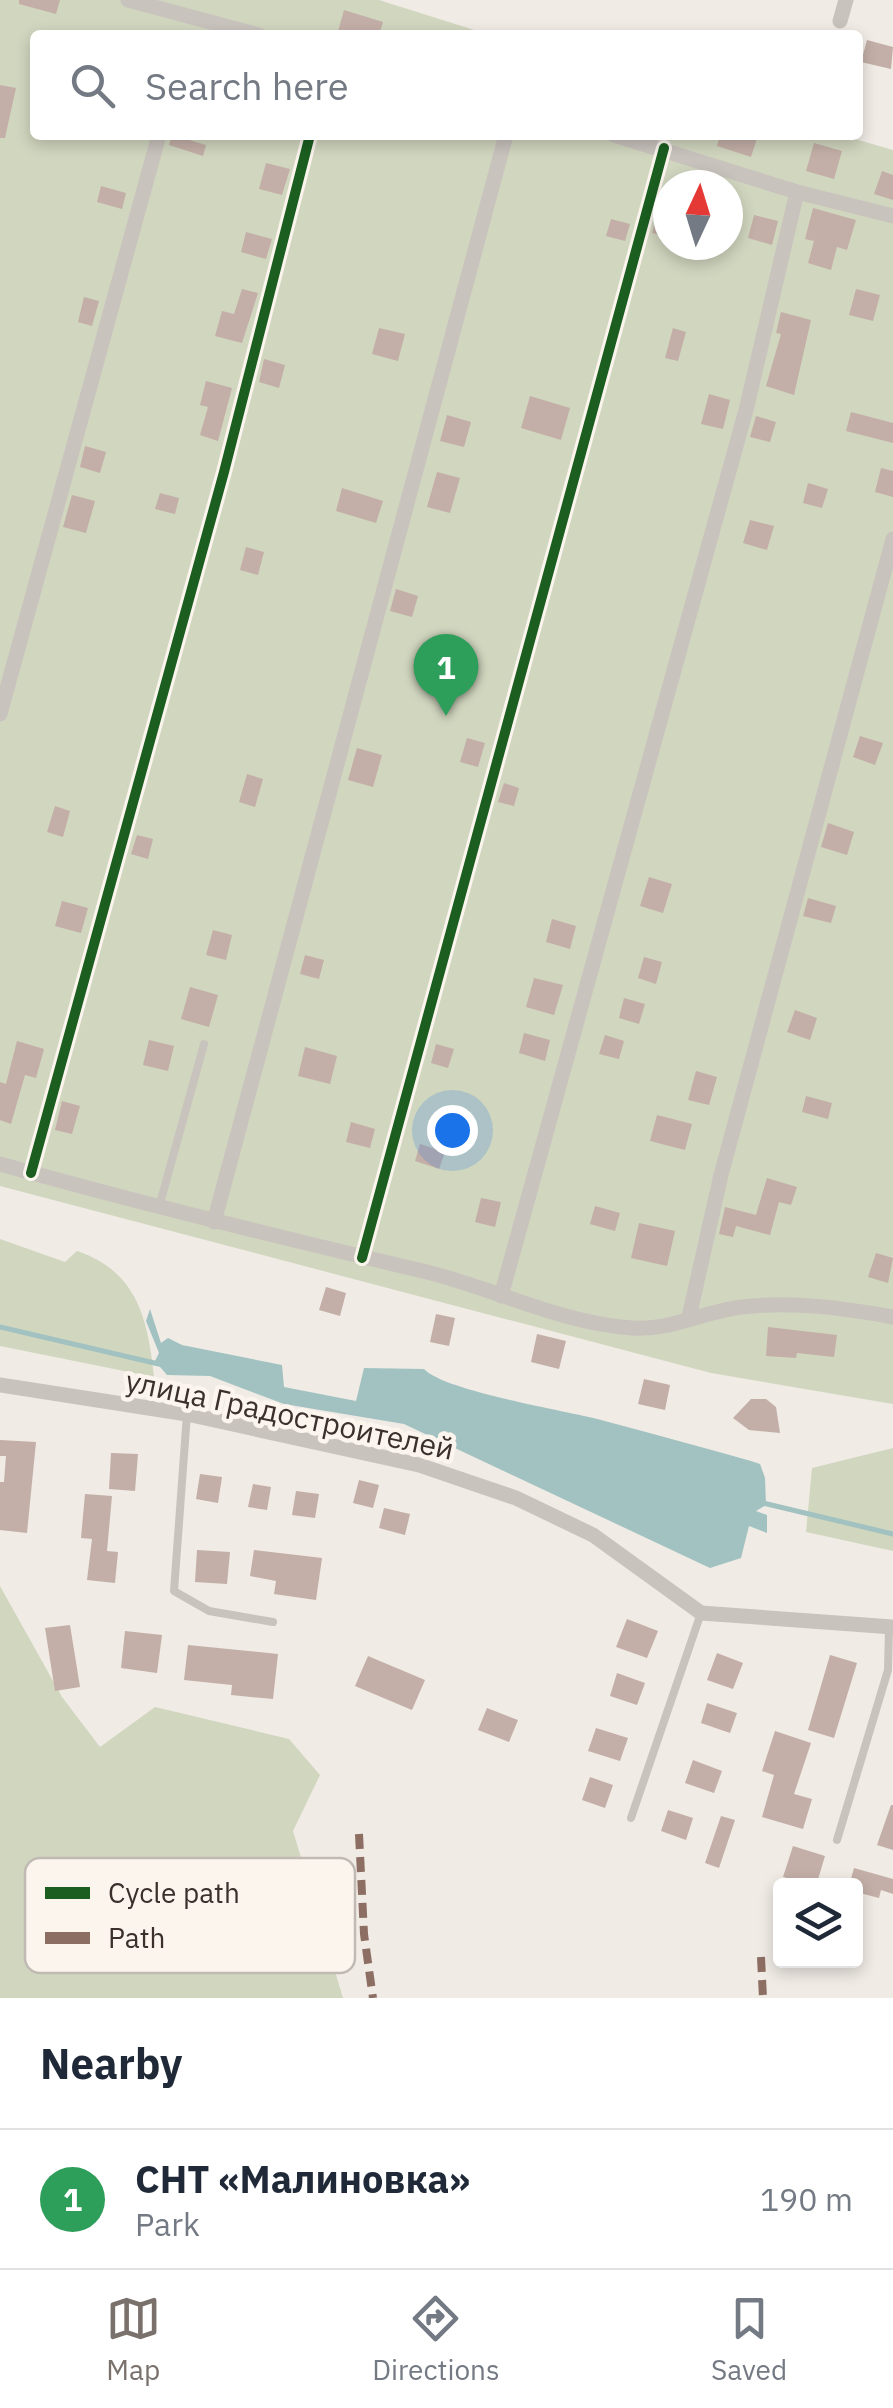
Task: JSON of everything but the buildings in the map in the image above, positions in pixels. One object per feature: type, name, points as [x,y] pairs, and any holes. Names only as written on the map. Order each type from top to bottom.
[{"type":"street","points":[[128,0],[240,30]]},
{"type":"street","points":[[840,21],[846,0]]},
{"type":"street","points":[[185,30],[189,16]]},
{"type":"street","points":[[0,714],[158,140]]},
{"type":"street","points":[[31,1173],[224,472],[309,140]]},
{"type":"street","points":[[214,1222],[505,140]]},
{"type":"street","points":[[633,140],[797,192],[893,216]]},
{"type":"street","points":[[362,1258],[664,148]]},
{"type":"street","points":[[501,1296],[746,410],[797,192]]},
{"type":"street","points":[[689,1317],[721,1175],[893,540]]},
{"type":"street","points":[[0,1164],[600,1324],[668,1326],[689,1317],[792,1304],[893,1317]]},
{"type":"street","name":"улица Градостроителей","points":[[0,1384],[186,1414],[419,1464],[516,1498],[593,1535],[701,1613]]},
{"type":"street","points":[[701,1613],[891,1627]]},
{"type":"lane","points":[[158,1207],[204,1044]]},
{"type":"lane","points":[[186,1414],[174,1592],[208,1611],[272,1622]]},
{"type":"lane","points":[[631,1818],[701,1613]]},
{"type":"lane","points":[[836,1840],[888,1670],[891,1627]]},
{"type":"green space","points":[[0,0],[379,0],[474,30],[30,30],[30,140],[858,140],[893,150],[893,1404],[711,1373],[0,1186]]},
{"type":"green space","points":[[0,1239],[65,1262],[77,1251],[114,1271],[126,1284],[143,1317],[154,1377],[0,1346]]},
{"type":"green space","points":[[893,1448],[893,1551],[806,1532],[812,1468]]},
{"type":"green space","points":[[0,1586],[62,1697],[100,1747],[155,1707],[289,1739],[320,1775],[293,1831],[301,1858],[25,1858],[25,1973],[336,1973],[343,1998],[0,1998]]},
{"type":"water","points":[[150,1309],[161,1343],[168,1338],[182,1345],[282,1365],[284,1387],[356,1401],[364,1368],[424,1369],[479,1392],[601,1420],[760,1464],[766,1505],[756,1511],[767,1515],[767,1533],[749,1526],[741,1558],[710,1568],[404,1424],[284,1404],[210,1376],[167,1375],[155,1361],[159,1353],[146,1321]]},
{"type":"waterway","points":[[0,1327],[163,1365]]},
{"type":"waterway","points":[[763,1503],[893,1534]]},
{"type":"marked path","points":[[359,1834],[364,1934],[373,1998]]},
{"type":"marked path","points":[[761,1957],[763,1998]]},
{"type":"cycle path","points":[[31,1173],[224,472],[309,140]]},
{"type":"cycle path","points":[[362,1258],[664,148]]},
{"type":"place","name":"СНТ «Малиновка»","points":[[446,716]]}]
